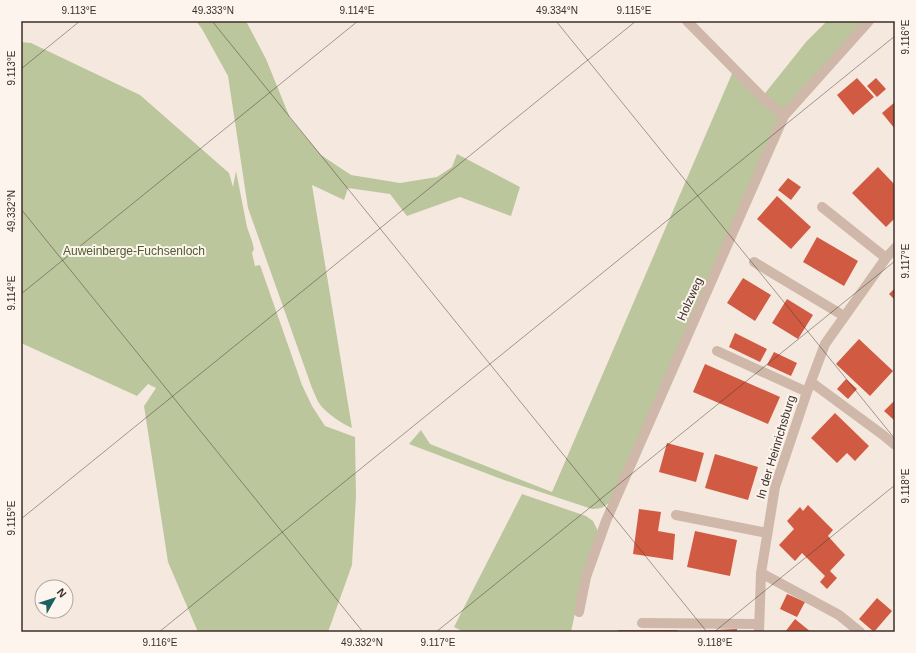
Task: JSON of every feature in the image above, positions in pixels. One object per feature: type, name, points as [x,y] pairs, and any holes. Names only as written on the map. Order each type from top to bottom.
[{"type":"street","points":[[687,21],[756,92],[784,116]]},
{"type":"street","name":"Holzweg","points":[[579,612],[586,577],[606,521],[784,116],[869,21]]},
{"type":"street","points":[[822,207],[886,258]]},
{"type":"street","name":"In der Heinrichsburg","points":[[642,623],[758,628],[761,573],[775,487],[809,387],[825,344],[886,258],[895,248]]},
{"type":"street","points":[[754,262],[844,316]]},
{"type":"street","name":"In der Heinrichsburg","points":[[717,351],[809,387],[883,435],[895,445]]},
{"type":"street","points":[[676,515],[767,533]]},
{"type":"street","points":[[761,573],[840,615],[860,632]]},
{"type":"green space","points":[[196,21],[246,21],[266,59],[290,118],[321,155],[351,175],[400,183],[437,177],[452,167],[457,154],[520,187],[511,216],[460,197],[407,216],[390,194],[348,188],[344,200],[312,185],[352,428],[335,418],[321,406],[312,388],[248,208],[228,76]]},
{"type":"green space","points":[[827,21],[869,21],[784,116],[613,499],[604,507],[592,509],[504,480],[409,444],[421,430],[430,444],[552,492],[734,69],[762,97],[806,42]]},
{"type":"green space","name":"Auweinberge-Fuchsenloch","points":[[21,42],[31,43],[140,95],[229,173],[233,187],[236,171],[247,227],[254,249],[252,253],[255,266],[260,265],[302,385],[312,406],[325,426],[355,437],[356,496],[352,565],[328,632],[198,632],[168,562],[144,406],[156,388],[148,384],[137,396],[21,343]]},
{"type":"green space","points":[[522,494],[586,516],[593,521],[597,529],[598,535],[584,571],[571,632],[464,632],[454,627]]},
{"type":"building","points":[[857,78],[874,97],[853,115],[837,95]]},
{"type":"building","points":[[876,78],[886,89],[877,97],[867,86]]},
{"type":"building","points":[[895,102],[895,129],[882,113]]},
{"type":"building","points":[[878,167],[895,185],[895,218],[886,227],[852,193]]},
{"type":"building","points":[[788,178],[801,187],[791,200],[778,190]]},
{"type":"building","points":[[777,196],[811,227],[791,249],[757,219]]},
{"type":"building","points":[[817,237],[858,261],[844,286],[803,262]]},
{"type":"building","points":[[743,278],[771,295],[755,321],[727,303]]},
{"type":"building","points":[[895,288],[895,300],[889,294]]},
{"type":"building","points":[[787,299],[813,315],[798,339],[772,323]]},
{"type":"building","points":[[735,333],[767,349],[760,362],[729,347]]},
{"type":"building","points":[[859,339],[893,371],[870,396],[836,364]]},
{"type":"building","points":[[774,352],[797,363],[791,376],[767,365]]},
{"type":"building","points":[[705,364],[780,397],[768,424],[693,392]]},
{"type":"building","points":[[846,379],[857,389],[848,399],[837,389]]},
{"type":"building","points":[[895,400],[895,421],[884,411]]},
{"type":"building","points":[[835,413],[869,446],[855,461],[847,453],[837,463],[811,438]]},
{"type":"building","points":[[667,443],[704,453],[696,482],[659,472]]},
{"type":"building","points":[[715,454],[758,467],[748,500],[705,488]]},
{"type":"building","points":[[808,505],[833,530],[828,536],[845,555],[830,571],[837,578],[827,589],[820,582],[825,576],[802,553],[795,561],[779,545],[794,529],[787,521],[800,507],[803,511]]},
{"type":"building","points":[[639,509],[661,512],[658,531],[675,534],[673,560],[633,554]]},
{"type":"building","points":[[695,531],[737,540],[730,576],[687,567]]},
{"type":"building","points":[[787,594],[805,602],[797,617],[780,609]]},
{"type":"building","points":[[877,598],[892,611],[874,632],[859,619]]},
{"type":"building","points":[[795,619],[811,632],[785,632]]},
{"type":"building","points":[[737,629],[737,632],[693,632],[693,631]]},
{"type":"building","points":[[618,630],[678,630],[678,632],[618,632]]}]
